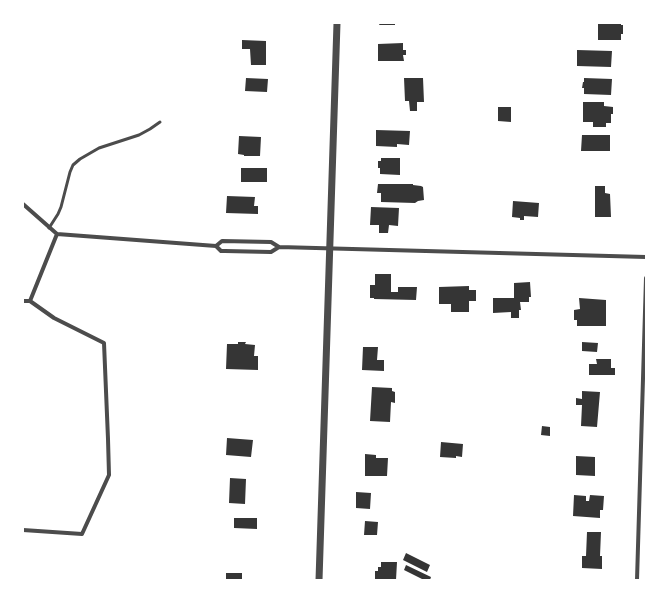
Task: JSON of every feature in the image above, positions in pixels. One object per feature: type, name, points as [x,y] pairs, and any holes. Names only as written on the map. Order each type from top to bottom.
[{"type":"street","points":[[319,580],[338,23]]},
{"type":"street","points":[[23,204],[57,234],[216,246],[221,251],[271,252],[279,247],[646,257]]},
{"type":"street","points":[[30,301],[57,234]]},
{"type":"street","points":[[216,246],[222,241],[233,241],[272,242],[279,247]]},
{"type":"street","points":[[636,580],[646,278]]},
{"type":"street","points":[[23,301],[30,301],[54,318],[104,343],[109,474],[82,534],[23,530]]},
{"type":"lane","points":[[50,228],[61,207],[70,172],[73,165],[80,158],[99,148],[138,135],[160,122]]},
{"type":"building","points":[[380,23],[395,23],[395,25],[379,25]]},
{"type":"building","points":[[598,23],[621,23],[621,25],[623,25],[623,34],[621,34],[621,40],[598,40]]},
{"type":"building","points":[[242,40],[266,41],[266,65],[251,65],[250,49],[242,49]]},
{"type":"building","points":[[403,43],[403,50],[406,50],[406,55],[403,55],[404,61],[378,61],[378,44]]},
{"type":"building","points":[[577,50],[612,51],[611,67],[577,66]]},
{"type":"building","points":[[246,78],[268,79],[267,92],[245,91]]},
{"type":"building","points":[[404,78],[423,78],[424,102],[417,102],[417,111],[410,111],[409,101],[405,101]]},
{"type":"building","points":[[584,78],[612,79],[611,95],[584,94],[584,88],[582,88]]},
{"type":"building","points":[[583,102],[604,102],[604,106],[613,107],[611,123],[606,123],[606,127],[593,127],[593,122],[583,122]]},
{"type":"building","points":[[498,107],[511,107],[511,122],[498,121]]},
{"type":"building","points":[[376,130],[410,131],[409,145],[397,144],[397,147],[376,146]]},
{"type":"building","points":[[582,135],[610,135],[610,151],[581,151]]},
{"type":"building","points":[[239,136],[261,137],[260,156],[244,156],[238,154]]},
{"type":"building","points":[[381,158],[400,158],[400,175],[380,174],[378,161],[381,161]]},
{"type":"building","points":[[241,168],[267,168],[267,182],[241,182]]},
{"type":"building","points":[[378,184],[413,184],[421,186],[423,187],[424,200],[415,203],[381,202],[381,193],[377,193]]},
{"type":"building","points":[[595,186],[605,186],[605,193],[610,194],[611,217],[595,217]]},
{"type":"building","points":[[227,196],[255,197],[254,206],[258,206],[258,214],[226,213]]},
{"type":"building","points":[[513,201],[539,203],[538,217],[524,216],[524,220],[520,220],[520,218],[512,217]]},
{"type":"building","points":[[371,207],[399,208],[398,226],[389,225],[388,233],[379,233],[379,225],[370,225]]},
{"type":"building","points":[[375,274],[391,274],[391,292],[398,292],[398,287],[417,287],[416,300],[370,298],[370,285],[375,285]]},
{"type":"building","points":[[530,282],[531,297],[529,297],[529,302],[520,302],[521,310],[519,310],[519,318],[511,318],[511,312],[493,313],[493,298],[514,298],[514,283]]},
{"type":"building","points":[[469,286],[469,290],[476,290],[476,301],[469,301],[469,312],[451,312],[451,304],[439,304],[439,287]]},
{"type":"building","points":[[579,298],[606,300],[606,326],[577,326],[577,320],[574,320],[574,310],[580,309]]},
{"type":"building","points":[[238,342],[246,342],[245,344],[255,345],[254,356],[258,356],[258,370],[226,369],[227,344],[238,344]]},
{"type":"building","points":[[582,342],[598,343],[597,352],[582,351]]},
{"type":"building","points":[[363,347],[378,347],[377,360],[384,360],[384,371],[362,370]]},
{"type":"building","points":[[596,359],[611,359],[611,368],[615,368],[615,375],[589,375],[589,364],[597,364]]},
{"type":"building","points":[[372,387],[392,388],[392,391],[395,392],[395,403],[391,402],[390,422],[370,421]]},
{"type":"building","points":[[582,391],[600,392],[597,427],[581,426],[582,405],[576,405],[576,398],[582,399]]},
{"type":"building","points":[[542,426],[550,427],[550,436],[541,435]]},
{"type":"building","points":[[227,438],[253,440],[251,457],[226,455]]},
{"type":"building","points":[[441,442],[463,444],[462,457],[440,457]]},
{"type":"building","points":[[365,454],[376,455],[376,458],[388,458],[387,476],[365,476]]},
{"type":"building","points":[[576,456],[595,457],[595,476],[576,475]]},
{"type":"building","points":[[230,478],[246,479],[245,504],[229,503]]},
{"type":"building","points":[[356,492],[371,493],[370,509],[356,508]]},
{"type":"building","points":[[574,495],[586,496],[586,501],[589,501],[590,495],[604,496],[603,510],[600,510],[600,518],[573,516]]},
{"type":"building","points":[[234,518],[257,518],[257,529],[234,528]]},
{"type":"building","points":[[365,521],[378,522],[377,535],[364,535]]},
{"type":"building","points":[[587,532],[601,532],[600,556],[602,556],[602,569],[582,568],[582,556],[586,556]]},
{"type":"building","points":[[406,553],[430,565],[427,572],[403,560]]},
{"type":"building","points":[[381,562],[397,562],[396,580],[375,580],[375,571],[378,571],[378,567],[381,567]]},
{"type":"building","points":[[406,565],[431,577],[430,580],[424,580],[404,570]]},
{"type":"building","points":[[226,573],[242,573],[242,580],[226,580]]}]
